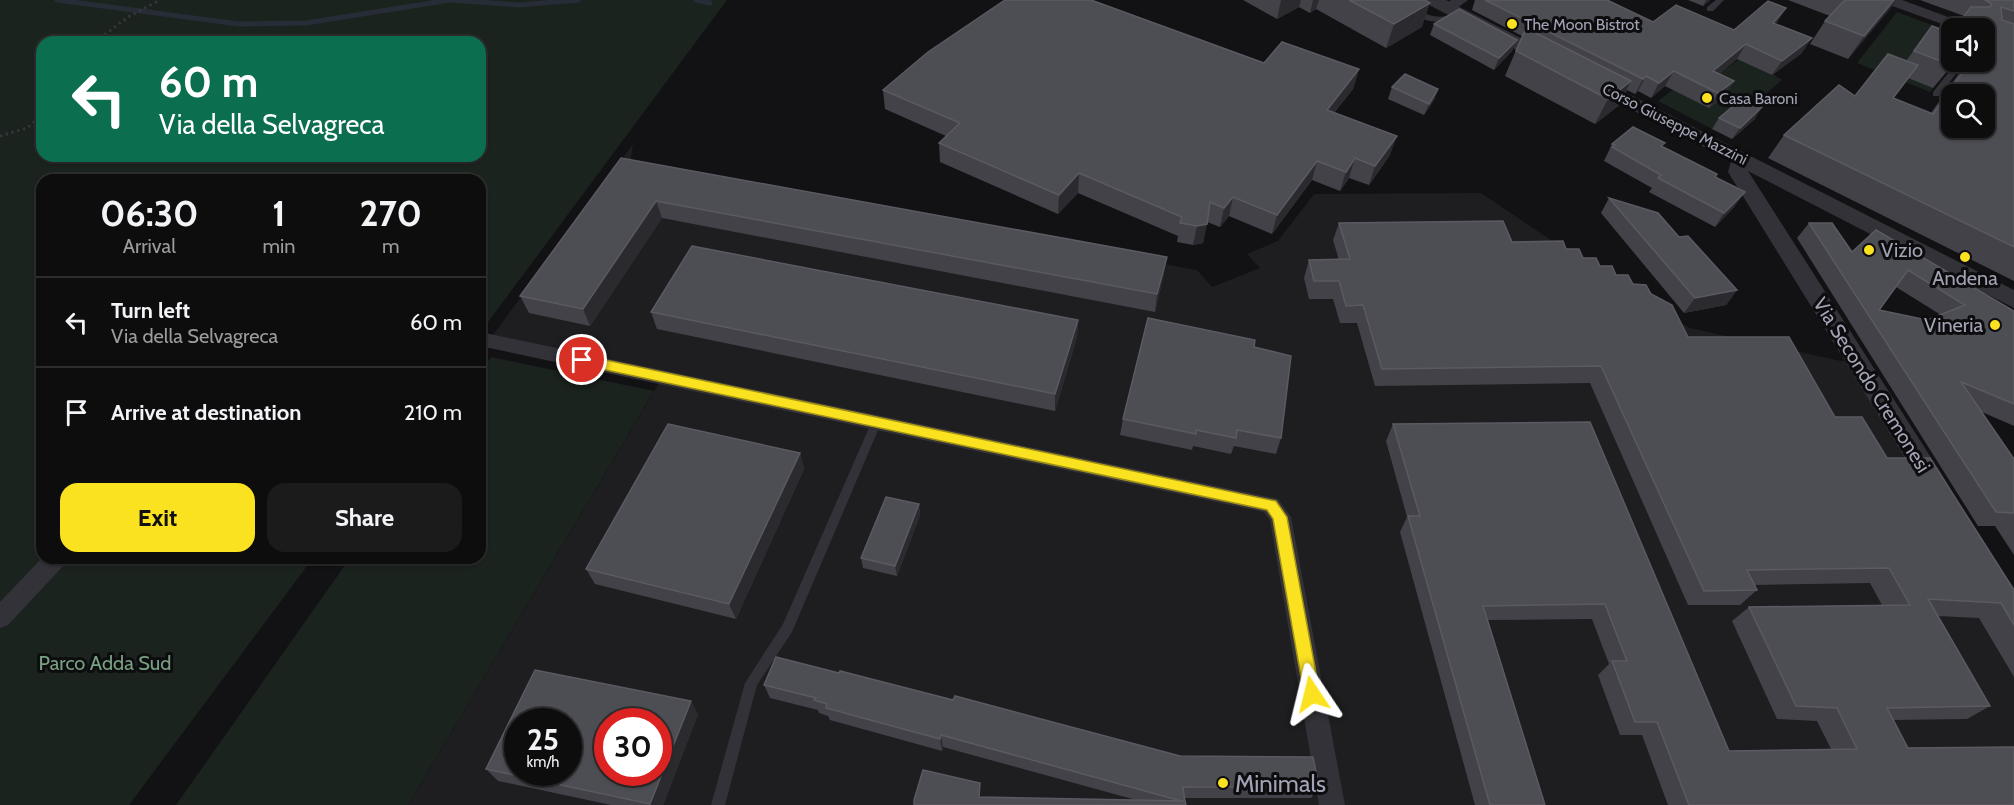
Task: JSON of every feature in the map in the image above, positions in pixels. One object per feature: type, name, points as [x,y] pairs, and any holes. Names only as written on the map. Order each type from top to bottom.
[{"type":"street","points":[[1888,0],[1941,19]]},
{"type":"street","points":[[1450,5],[1560,65]]},
{"type":"street","name":"Corso Giuseppe Mazzini","points":[[1581,76],[2014,300]]},
{"type":"street","name":"Via Secondo Cremonesi","points":[[1743,159],[1739,164],[1738,172],[1945,501]]},
{"type":"street","name":"Corso Giuseppe Mazzini","points":[[1884,234],[2014,312]]},
{"type":"street","points":[[486,340],[1254,501],[1275,508],[1280,517],[1332,805]]},
{"type":"street","points":[[0,618],[50,564]]},
{"type":"lane","points":[[1392,0],[1431,19],[1448,19],[1450,5]]},
{"type":"lane","points":[[1710,9],[1720,0]]},
{"type":"lane","points":[[1936,94],[1953,72]]},
{"type":"lane","points":[[718,805],[750,683],[788,628],[877,421]]},
{"type":"path","points":[[103,36],[128,17],[160,0]]},
{"type":"path","points":[[0,136],[27,128],[36,121]]},
{"type":"shaded area","points":[[633,144],[631,158],[633,164],[653,173],[1197,270],[1212,287],[1260,268],[1247,254],[1278,241],[1314,194],[1481,193],[1652,308],[1690,328],[1841,361],[1854,361],[2014,614],[2014,805],[1334,805],[1280,512],[490,339]]},
{"type":"shaded area","points":[[662,378],[1270,506],[1330,805],[408,805]]},
{"type":"green space","name":"Parco Adda Sud","points":[[0,0],[727,0],[486,325],[486,174],[36,174],[36,564],[309,564],[129,805],[0,805]]},
{"type":"green space","points":[[1897,12],[1941,28],[1941,72],[1945,72],[1930,92],[1857,63]]},
{"type":"green space","points":[[1745,55],[1782,80],[1725,129],[1712,129],[1658,101],[1705,65],[1720,73]]},
{"type":"green space","points":[[491,357],[654,391],[408,805],[176,805],[346,564],[486,564],[486,364]]},
{"type":"building","points":[[1005,0],[1091,0],[1264,63],[1282,42],[1359,69],[1327,110],[1397,136],[1375,166],[1355,158],[1346,172],[1317,161],[1277,215],[1233,197],[1224,208],[1210,202],[1207,224],[1197,226],[1180,223],[1182,217],[1079,173],[1059,195],[939,143],[960,123],[883,90],[928,52]]},
{"type":"building","points":[[1349,0],[1425,0],[1430,3],[1394,24]]},
{"type":"building","points":[[1485,0],[1607,0],[1653,22],[1676,5],[1734,30],[1768,1],[1786,8],[1773,23],[1812,38],[1782,61],[1746,44],[1713,71],[1734,81],[1718,93],[1674,71],[1659,83],[1646,76],[1643,79]]},
{"type":"building","points":[[1845,0],[1894,0],[1864,36],[1825,21]]},
{"type":"building","points":[[1985,0],[2014,0],[2014,11],[2001,7],[2002,20],[2014,24],[2014,247],[1784,135],[1839,85],[1855,96],[1888,54],[1918,65],[1893,98],[1933,114],[1941,103],[1941,138],[1995,138],[1995,84],[1954,84],[1963,72],[1995,72],[1995,18],[1963,18],[1971,7],[1990,7],[1992,4]]},
{"type":"building","points":[[1459,9],[1517,40],[1499,58],[1434,24]]},
{"type":"building","points":[[1932,26],[1941,29],[1941,61],[1914,51]]},
{"type":"building","points":[[1526,28],[1631,81],[1608,99],[1516,51]]},
{"type":"building","points":[[1405,74],[1438,89],[1429,104],[1392,87]]},
{"type":"building","points":[[1743,98],[1762,107],[1740,128],[1719,118]]},
{"type":"building","points":[[1633,127],[1665,143],[1661,146],[1717,174],[1715,177],[1745,192],[1724,213],[1658,178],[1661,175],[1612,147],[1615,145],[1612,144]]},
{"type":"building","points":[[621,158],[1167,257],[1157,294],[656,201],[583,309],[520,296]]},
{"type":"building","points":[[1609,198],[1658,213],[1679,237],[1688,236],[1737,290],[1695,298]]},
{"type":"building","points":[[1503,221],[1512,242],[1563,241],[1566,249],[1579,249],[1583,258],[1596,258],[1600,266],[1612,266],[1616,275],[1628,275],[1633,284],[1646,285],[1651,294],[1672,305],[1688,337],[1789,337],[1835,417],[1862,417],[1887,458],[1930,458],[2014,590],[2014,625],[2001,603],[1928,599],[1990,706],[1887,708],[1908,748],[2014,747],[2014,805],[1689,805],[1657,722],[1635,722],[1612,661],[1627,661],[1605,604],[1483,606],[1545,805],[1490,805],[1408,516],[1420,516],[1393,424],[1590,422],[1729,751],[1857,749],[1837,708],[1796,706],[1749,607],[1910,605],[1889,568],[1747,570],[1757,590],[1704,591],[1601,366],[1382,369],[1363,305],[1346,306],[1339,281],[1314,281],[1309,260],[1350,259],[1339,223]]},
{"type":"building","points":[[1809,223],[1832,223],[1852,252],[1876,230],[2014,311],[2014,404],[1961,382],[2014,459],[2014,513],[1996,512]],"holes":[[[1908,270],[1965,305],[1927,320],[1879,310]]]},
{"type":"building","points":[[692,246],[1078,320],[1055,394],[651,312]]},
{"type":"building","points":[[1148,318],[1255,340],[1254,347],[1291,356],[1281,438],[1237,430],[1236,438],[1196,430],[1196,434],[1123,419]]},
{"type":"building","points":[[668,424],[800,453],[729,604],[586,569]]},
{"type":"building","points":[[886,497],[919,504],[895,566],[861,558]]},
{"type":"building","points":[[776,657],[953,700],[955,696],[1180,756],[1313,757],[1319,787],[1183,787],[1185,802],[941,735],[940,739],[826,708],[827,704],[814,700],[816,698],[764,685]]},
{"type":"building","points":[[535,670],[691,701],[672,749],[672,708],[594,708],[594,786],[657,786],[650,804],[566,786],[582,786],[582,708],[516,708]]},
{"type":"building","points":[[504,733],[504,773],[486,769]]},
{"type":"building","points":[[923,770],[980,783],[979,797],[1185,801],[1186,805],[914,805]]},
{"type":"waterway","points":[[57,0],[239,24],[306,23],[450,0],[519,5],[578,0]]},
{"type":"waterway","points":[[696,0],[710,3]]},
{"type":"place","name":"The Moon Bistrot","points":[[1512,24]]},
{"type":"place","name":"Casa Baroni","points":[[1707,98]]},
{"type":"place","name":"Vizio","points":[[1869,250]]},
{"type":"place","name":"Andena","points":[[1965,257]]},
{"type":"place","name":"Vineria","points":[[1995,325]]},
{"type":"place","name":"Minimals","points":[[1223,783]]},
{"type":"route","points":[[582,360],[1271,505],[1280,517],[1312,694]]}]
